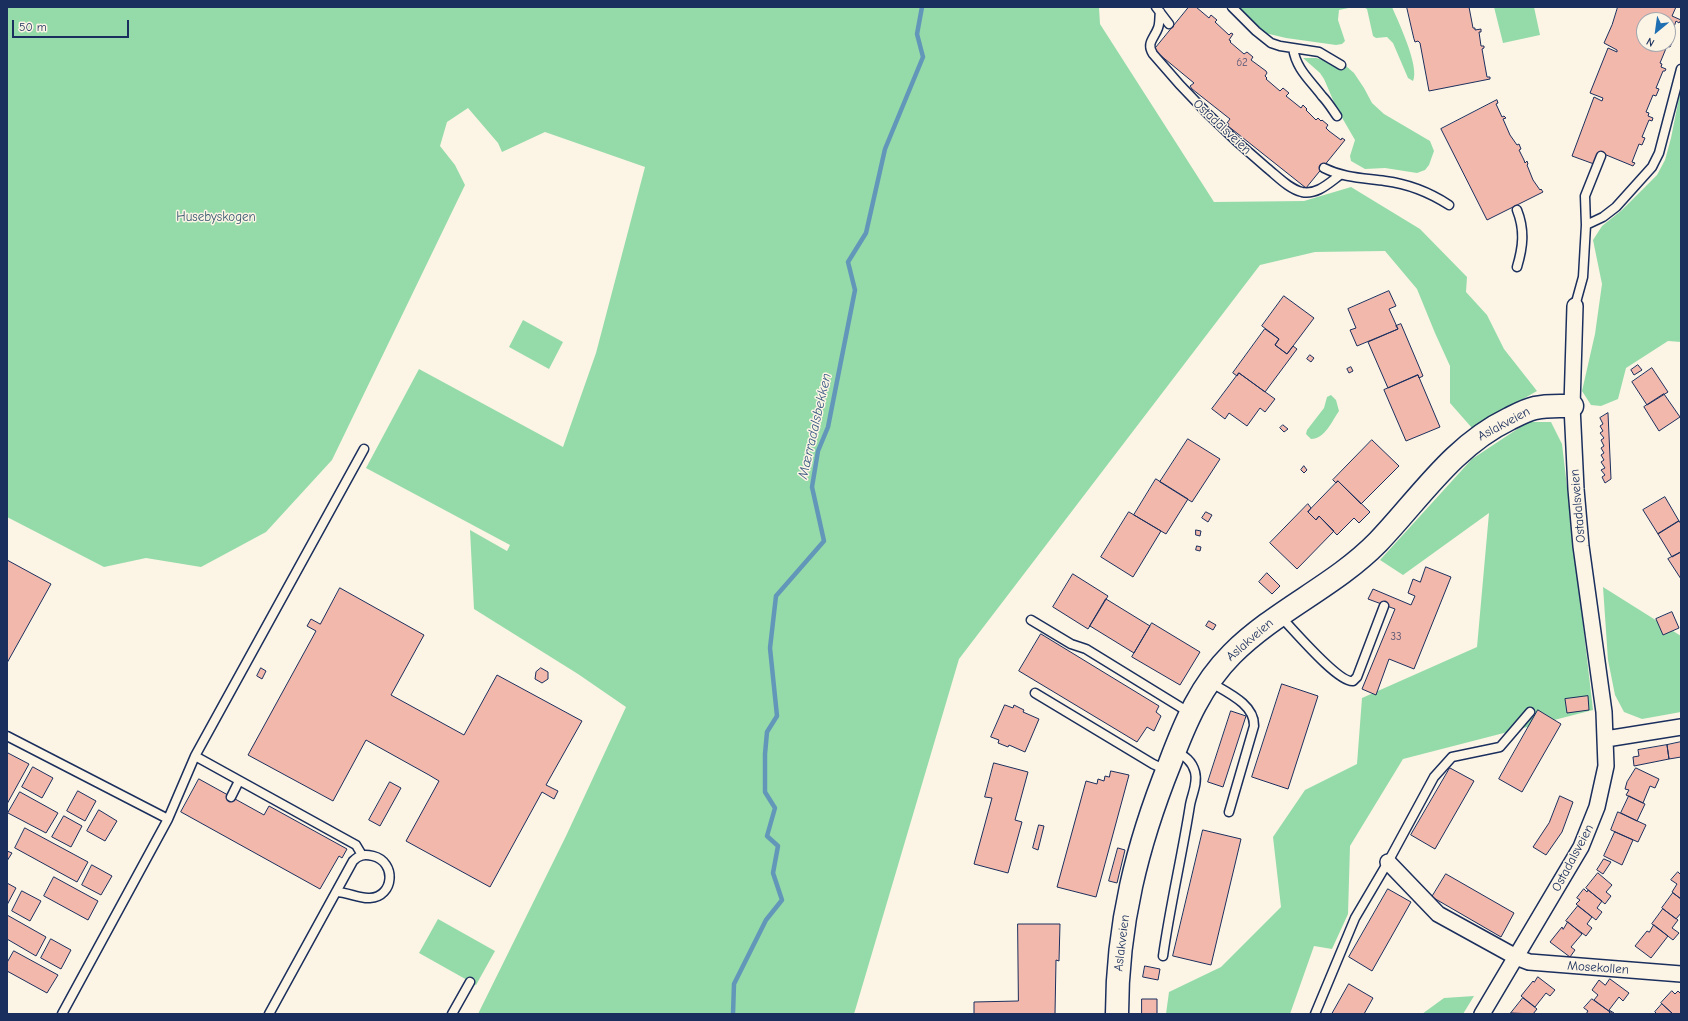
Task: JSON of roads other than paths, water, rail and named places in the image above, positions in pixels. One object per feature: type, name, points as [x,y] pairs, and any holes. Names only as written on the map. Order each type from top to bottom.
[{"type":"street","name":"Ostadalsveien","points":[[1482,1014],[1574,860],[1588,833],[1597,808],[1606,766],[1606,739],[1597,655],[1581,546],[1576,489],[1572,406],[1575,306]]},
{"type":"street","name":"Aslakveien","points":[[1117,1014],[1119,958],[1125,910],[1142,845],[1174,751],[1190,713],[1209,681],[1232,654],[1253,634],[1343,572],[1363,556],[1383,537],[1449,463],[1474,440],[1499,424],[1527,410],[1544,406],[1572,406]]},
{"type":"street","points":[[1606,739],[1681,727]]},
{"type":"street","points":[[1388,862],[1438,914],[1516,957]]},
{"type":"street","name":"Mosekollen","points":[[1516,957],[1529,962],[1681,974]]},
{"type":"lane","points":[[1232,7],[1264,39],[1280,46],[1319,52],[1341,65]]},
{"type":"lane","points":[[1158,10],[1169,24]]},
{"type":"lane","name":"Ostadalsveien","points":[[1158,10],[1159,24],[1150,48],[1170,74],[1220,128],[1240,146],[1296,189],[1303,192],[1317,190],[1340,175]]},
{"type":"lane","points":[[1293,48],[1294,57],[1301,72],[1322,95],[1337,116]]},
{"type":"lane","points":[[1586,225],[1603,217],[1616,207],[1652,167],[1659,153],[1681,69]]},
{"type":"lane","name":"Ostadalsveien","points":[[1575,306],[1583,277],[1586,225],[1585,196],[1601,156]]},
{"type":"lane","points":[[1324,168],[1340,175],[1401,184],[1433,194],[1449,205]]},
{"type":"lane","points":[[1516,267],[1523,238],[1521,220],[1517,210]]},
{"type":"lane","points":[[62,1014],[168,819],[195,756],[364,449]]},
{"type":"lane","points":[[1279,615],[1336,674],[1348,682],[1353,681],[1357,677],[1384,606]]},
{"type":"lane","points":[[1031,620],[1071,644],[1086,650],[1190,713]]},
{"type":"lane","points":[[1209,681],[1241,702],[1251,712],[1254,720],[1254,726],[1229,812]]},
{"type":"lane","points":[[1035,693],[1167,771]]},
{"type":"lane","points":[[1314,1014],[1355,918],[1388,862],[1434,777],[1452,756],[1500,747],[1530,712]]},
{"type":"lane","points":[[7,736],[168,819]]},
{"type":"lane","points":[[1163,956],[1167,925],[1184,848],[1191,802],[1196,782],[1196,773],[1191,762],[1184,755],[1174,751]]},
{"type":"lane","points":[[195,756],[241,783],[356,845],[362,855]]},
{"type":"lane","points":[[231,796],[241,783]]},
{"type":"lane","points":[[269,1014],[353,861],[362,855],[376,857],[383,860],[387,866],[390,878],[386,890],[377,897],[370,898],[336,892]]},
{"type":"lane","points":[[452,1014],[470,982]]},
{"type":"waterway","name":"Mærradalsbekken","points":[[733,1014],[734,984],[766,920],[782,900],[773,873],[778,846],[767,836],[775,808],[765,792],[765,754],[767,732],[777,716],[770,648],[776,596],[824,541],[812,487],[818,451],[828,427],[855,290],[848,262],[866,233],[885,149],[923,57],[917,34],[922,7]]},
{"type":"park label","name":"Husebyskogen","points":[[216,217]]}]
